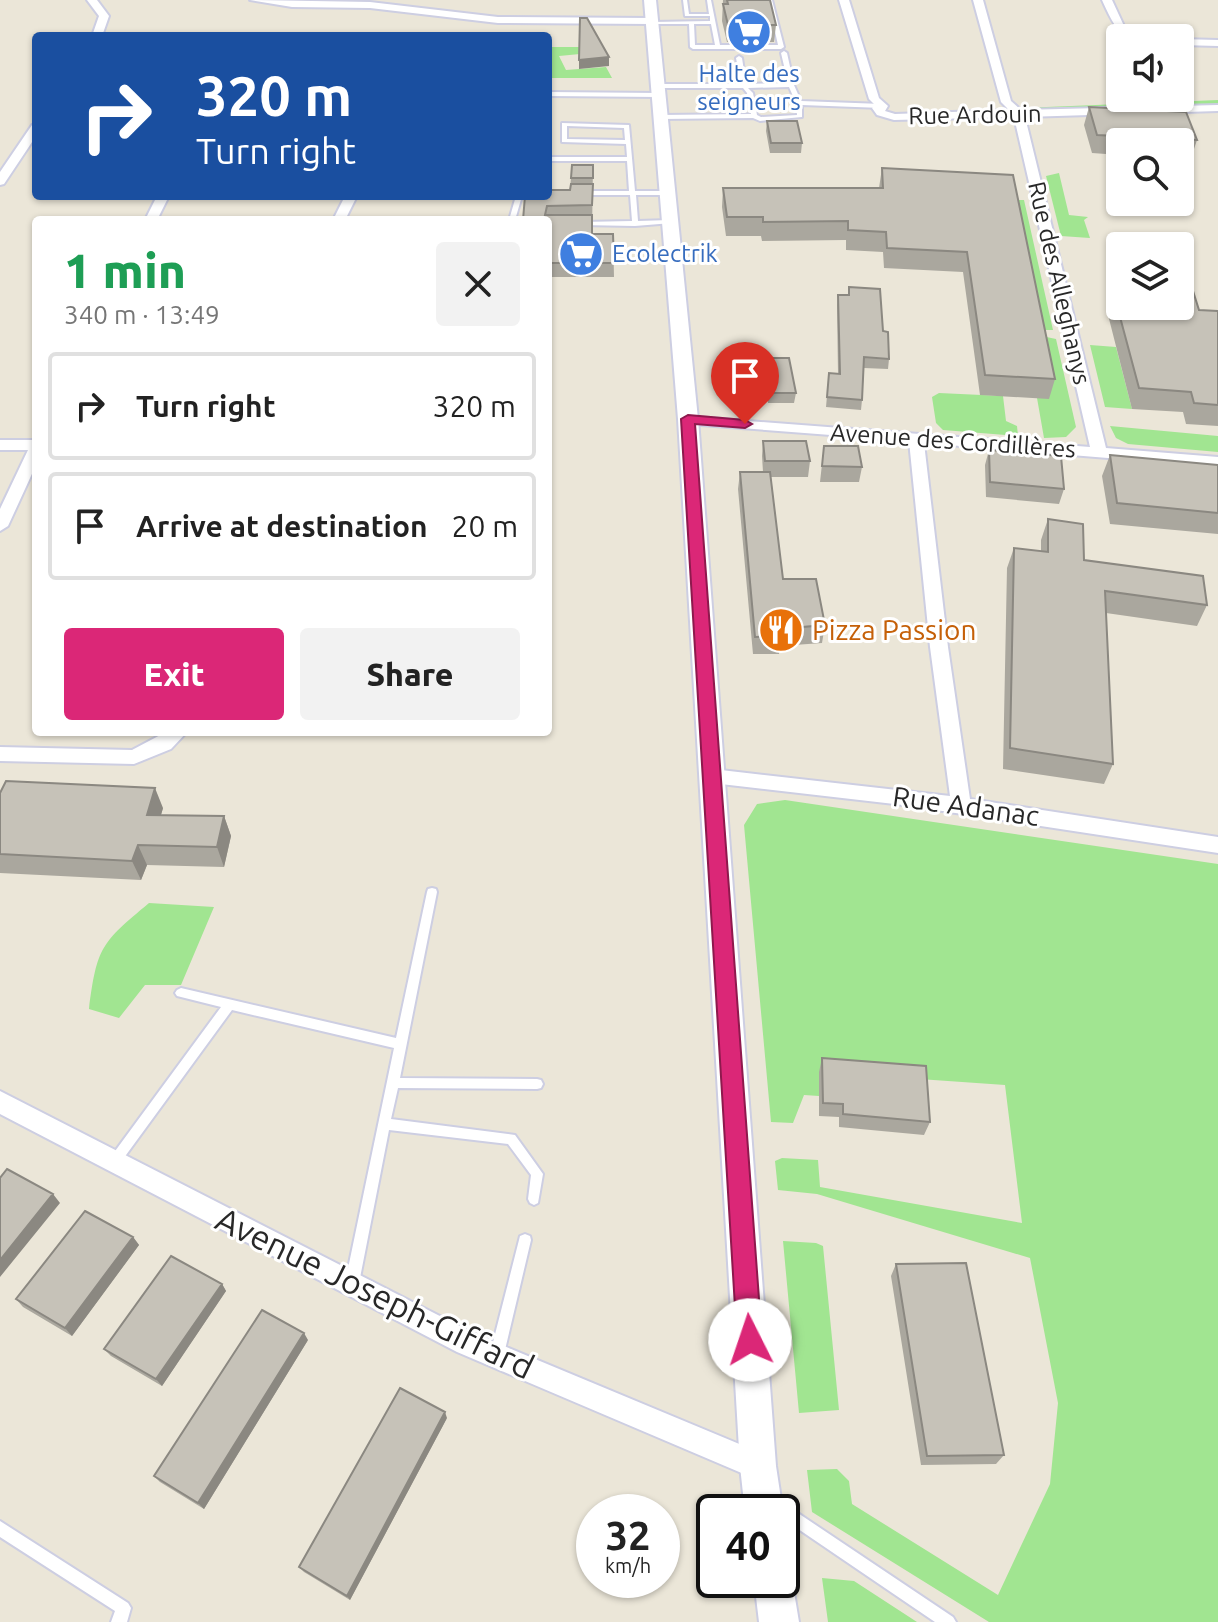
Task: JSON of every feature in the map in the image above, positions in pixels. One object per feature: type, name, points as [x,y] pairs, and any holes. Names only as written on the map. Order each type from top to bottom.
[{"type":"street","points":[[92,0],[104,16],[98,32]]},
{"type":"street","points":[[255,0],[523,16],[652,15],[688,419],[762,1494]]},
{"type":"street","points":[[844,0],[874,99],[882,106]]},
{"type":"street","points":[[978,0],[1006,102],[1019,114]]},
{"type":"street","points":[[1107,0],[1118,24]]},
{"type":"street","points":[[1194,42],[1218,43]]},
{"type":"street","points":[[1194,98],[1218,97]]},
{"type":"street","name":"Rue Ardouin","points":[[1106,99],[878,108],[881,113],[894,117],[1218,108]]},
{"type":"street","name":"Rue des Alleghanys","points":[[1019,114],[1099,452]]},
{"type":"street","points":[[1,177],[32,133]]},
{"type":"street","name":"Avenue des Cordillères","points":[[688,419],[1218,462]]},
{"type":"street","points":[[916,438],[939,647],[961,804]]},
{"type":"street","points":[[0,445],[32,447]]},
{"type":"street","points":[[0,526],[32,456]]},
{"type":"street","points":[[0,754],[134,757],[164,744],[173,736]]},
{"type":"street","name":"Rue Adanac","points":[[712,776],[833,787],[961,804],[1218,845]]},
{"type":"street","name":"Avenue Joseph-Giffard","points":[[0,1102],[497,1356],[758,1466]]},
{"type":"street","points":[[776,1598],[779,1622]]},
{"type":"lane","points":[[685,0],[687,15],[712,15]]},
{"type":"lane","points":[[709,0],[718,47]]},
{"type":"lane","points":[[691,23],[693,47],[781,47],[770,0]]},
{"type":"lane","points":[[652,15],[691,23],[714,22]]},
{"type":"lane","points":[[552,94],[659,100],[754,116],[793,118],[800,116],[799,103],[791,85],[784,53]]},
{"type":"lane","points":[[739,58],[754,116]]},
{"type":"lane","points":[[659,100],[744,86],[791,85]]},
{"type":"lane","points":[[799,103],[882,106]]},
{"type":"lane","points":[[628,142],[564,141],[564,124],[627,126],[635,224]]},
{"type":"lane","points":[[552,159],[628,159]]},
{"type":"lane","points":[[577,193],[668,193]]},
{"type":"lane","points":[[577,224],[670,222]]},
{"type":"lane","points":[[352,1284],[432,892]]},
{"type":"lane","points":[[181,993],[401,1044]]},
{"type":"lane","points":[[114,1162],[230,1004]]},
{"type":"lane","points":[[394,1083],[537,1084]]},
{"type":"lane","points":[[385,1124],[511,1139],[537,1174],[534,1199]]},
{"type":"lane","points":[[497,1356],[525,1240]]},
{"type":"lane","points":[[0,1528],[123,1608],[119,1622]]},
{"type":"lane","points":[[800,1528],[948,1622]]},
{"type":"green space","points":[[552,47],[599,47],[601,52],[559,56],[566,70],[606,67],[612,78],[552,78]]},
{"type":"green space","points":[[1218,100],[1218,105],[1194,106],[1194,101]]},
{"type":"green space","points":[[1106,105],[1106,108],[1022,108]]},
{"type":"green space","points":[[1059,173],[1069,215],[1088,217],[1084,220],[1090,238],[1061,236],[1046,176]]},
{"type":"green space","points":[[1010,200],[1024,200],[1053,330],[1036,330]]},
{"type":"green space","points":[[1037,335],[1056,339],[1076,427],[1066,437],[1044,438],[1037,398],[1049,398]]},
{"type":"green space","points":[[1090,345],[1116,347],[1132,409],[1105,407]]},
{"type":"green space","points":[[939,393],[1003,396],[1006,421],[1017,426],[1018,436],[943,430],[936,423],[932,397]]},
{"type":"green space","points":[[1110,426],[1218,436],[1218,452],[1128,444],[1116,438]]},
{"type":"green space","points":[[785,800],[1218,864],[1218,1622],[989,1622],[812,1512],[807,1470],[837,1469],[849,1481],[852,1504],[998,1595],[1050,1484],[1058,1403],[1030,1258],[817,1194],[778,1190],[775,1161],[782,1158],[818,1160],[820,1187],[1022,1223],[1005,1085],[819,1072],[819,1096],[804,1095],[793,1123],[771,1122],[744,825],[757,804]]},
{"type":"green space","points":[[149,903],[214,907],[181,985],[145,985],[119,1018],[89,1009],[95,972],[104,948],[120,928]]},
{"type":"green space","points":[[783,1241],[823,1246],[839,1410],[799,1413]]},
{"type":"green space","points":[[822,1578],[854,1581],[917,1622],[828,1622]]},
{"type":"building","points":[[727,0],[770,0],[776,25],[728,25],[723,4],[728,4]]},
{"type":"building","points":[[580,18],[587,18],[609,57],[579,60]]},
{"type":"building","points":[[1089,107],[1106,108],[1106,112],[1186,112],[1192,128],[1106,128],[1106,135],[1097,135]]},
{"type":"building","points":[[767,121],[797,121],[802,143],[771,143]]},
{"type":"building","points":[[572,165],[593,165],[593,178],[571,178]]},
{"type":"building","points":[[882,168],[1013,175],[1055,379],[985,375],[967,252],[887,248],[886,232],[848,230],[848,221],[763,222],[763,217],[727,217],[723,188],[883,188]]},
{"type":"building","points":[[571,184],[593,184],[592,205],[547,206],[545,215],[592,215],[592,234],[613,234],[614,263],[552,263],[552,216],[523,216],[525,200],[552,200],[552,190],[570,190]]},
{"type":"building","points":[[849,287],[880,289],[883,331],[888,332],[889,359],[864,357],[862,400],[827,397],[829,373],[840,374],[838,295],[849,295]]},
{"type":"building","points":[[1194,294],[1199,310],[1218,311],[1218,405],[1194,403],[1191,392],[1139,388],[1121,320],[1194,320]]},
{"type":"building","points":[[764,358],[789,358],[796,393],[769,393]]},
{"type":"building","points":[[763,441],[806,441],[810,461],[765,461]]},
{"type":"building","points":[[824,446],[858,446],[862,467],[822,466]]},
{"type":"building","points":[[989,450],[1061,456],[1064,489],[990,482]]},
{"type":"building","points":[[1110,455],[1218,465],[1218,513],[1117,503]]},
{"type":"building","points":[[740,472],[770,472],[783,579],[816,579],[825,625],[780,629],[782,636],[755,637]]},
{"type":"building","points":[[1048,519],[1083,524],[1084,560],[1203,576],[1207,605],[1105,591],[1113,764],[1010,748],[1014,548],[1048,552]]},
{"type":"building","points":[[6,781],[155,788],[147,815],[224,816],[217,847],[138,845],[132,861],[0,854],[0,793]]},
{"type":"building","points":[[822,1058],[926,1066],[930,1122],[843,1114],[843,1104],[823,1103]]},
{"type":"building","points":[[7,1169],[53,1194],[0,1260],[0,1178]]},
{"type":"building","points":[[85,1211],[133,1237],[65,1328],[16,1299]]},
{"type":"building","points":[[171,1256],[222,1284],[156,1379],[104,1349]]},
{"type":"building","points":[[966,1263],[1004,1455],[927,1456],[896,1264]]},
{"type":"building","points":[[262,1310],[304,1333],[198,1503],[154,1476]]},
{"type":"building","points":[[400,1388],[445,1412],[347,1596],[299,1567]]},
{"type":"place","name":"Halte des seigneurs","points":[[749,32]]},
{"type":"place","name":"Ecolectrik","points":[[581,254]]},
{"type":"place","name":"Pizza Passion","points":[[781,630]]},
{"type":"route","points":[[745,424],[688,419],[750,1340]]}]
